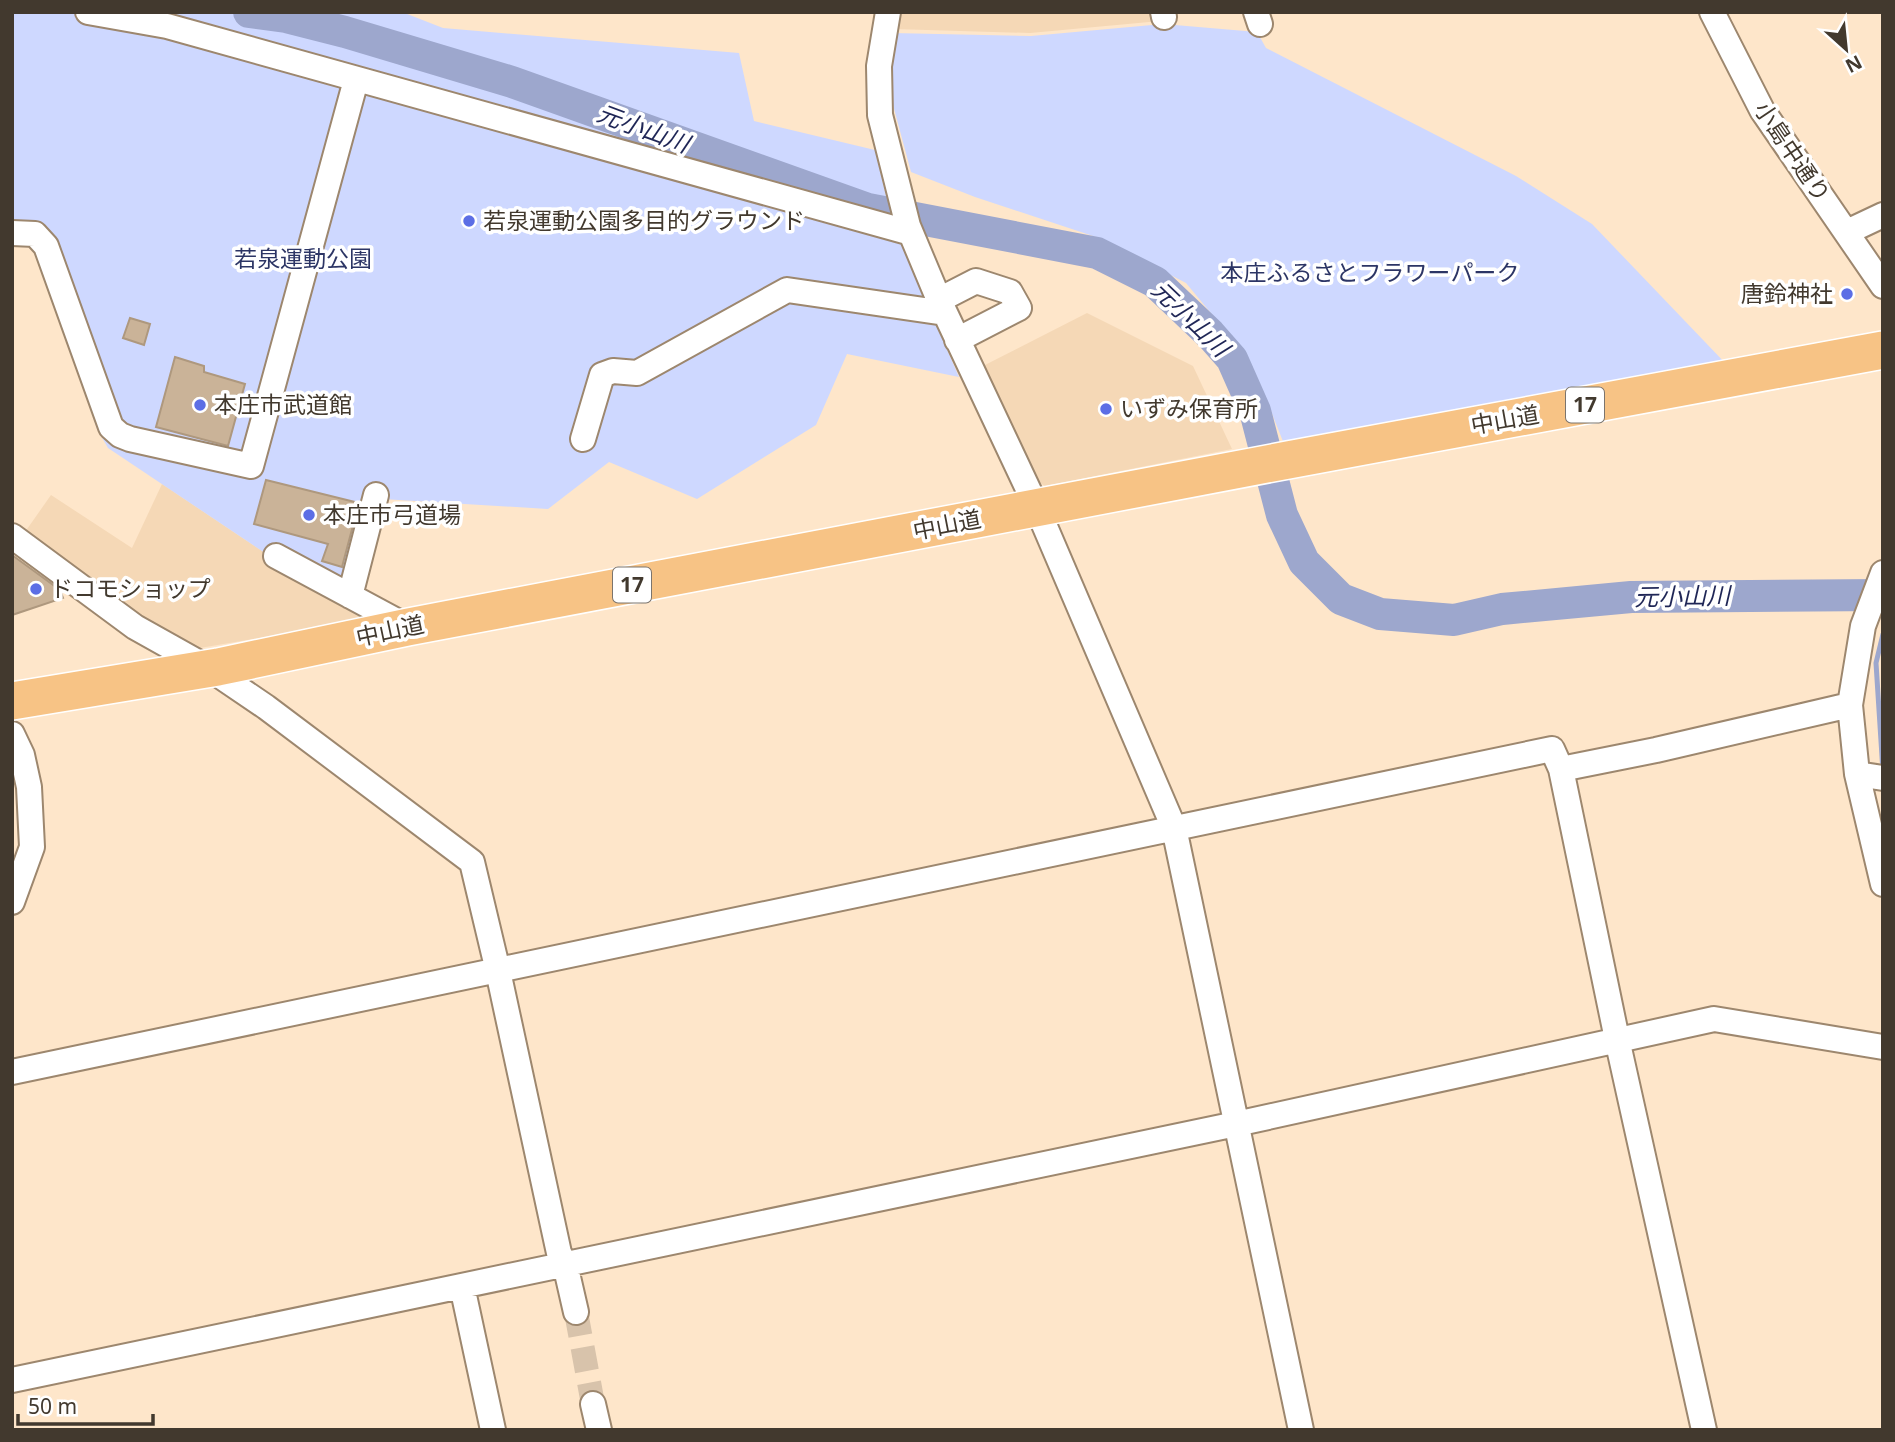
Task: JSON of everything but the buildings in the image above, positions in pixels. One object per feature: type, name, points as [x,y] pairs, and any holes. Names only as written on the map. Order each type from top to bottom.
[{"type":"highway","name":"中山道","points":[[12,701],[209,669],[408,627],[1883,350]]},
{"type":"street","points":[[88,12],[167,26],[356,80],[910,229]]},
{"type":"street","points":[[888,12],[879,66],[880,115],[910,229],[957,340],[1037,508],[1174,828],[1301,1430]]},
{"type":"street","name":"小島中通り","points":[[1712,12],[1762,110],[1883,286]]},
{"type":"street","points":[[12,233],[34,234],[46,246],[111,427],[130,439],[251,466],[356,80]]},
{"type":"street","points":[[1847,232],[1883,215]]},
{"type":"street","points":[[583,439],[602,375],[613,371],[636,373],[787,290],[942,307],[976,281],[1010,292],[1018,308],[957,340]]},
{"type":"street","points":[[350,596],[376,495]]},
{"type":"street","points":[[12,536],[135,627],[209,669],[266,707],[472,862],[559,1253],[565,1264],[576,1312]]},
{"type":"street","points":[[275,556],[408,627]]},
{"type":"street","points":[[1881,578],[1850,705],[1857,774],[1883,884]]},
{"type":"street","points":[[1562,769],[1850,705]]},
{"type":"street","points":[[12,734],[22,755],[29,787],[32,847],[12,902]]},
{"type":"street","points":[[12,1072],[1552,748],[1562,769],[1617,1039],[1704,1430]]},
{"type":"street","points":[[1857,774],[1883,778]]},
{"type":"street","points":[[12,1380],[1236,1124],[1714,1019],[1883,1047]]},
{"type":"street","points":[[462,1286],[493,1430]]},
{"type":"street","points":[[593,1404],[598,1430]]},
{"type":"shaded area","points":[[897,12],[1159,12],[1160,21],[1030,33],[894,29]]},
{"type":"shaded area","name":"いずみ保育所","points":[[1087,313],[1193,366],[1232,449],[1045,486],[1035,480],[979,368]]},
{"type":"shaded area","points":[[162,484],[271,557],[379,618],[188,650],[25,532],[51,495],[132,548]]},
{"type":"green space","name":"若泉運動公園","points":[[12,12],[402,12],[443,28],[739,53],[754,121],[875,150],[893,225],[959,377],[847,354],[816,425],[697,499],[609,462],[548,509],[382,499],[348,591],[271,557],[108,448],[97,429],[39,253],[31,240],[12,239]]},
{"type":"green space","name":"本庄ふるさとフラワーパーク","points":[[1163,24],[1257,32],[1266,48],[1516,176],[1592,224],[1728,366],[1284,444],[1267,401],[1229,335],[1186,283],[1099,238],[975,197],[911,172],[889,90],[892,33],[1031,36]]},
{"type":"waterway","name":"元小山川","points":[[249,12],[286,17],[345,32],[512,82],[868,209],[1097,253],[1155,282],[1210,334],[1232,359],[1255,411],[1282,515],[1304,562],[1341,599],[1380,614],[1454,620],[1502,609],[1631,597],[1883,595]]},
{"type":"waterway","name":"元小山川","points":[[283,12],[286,17]]},
{"type":"waterway","points":[[1883,634],[1876,663],[1883,772]]},
{"type":"tunnel","points":[[576,1312],[593,1404]]},
{"type":"place","name":"若泉運動公園多目的グラウンド","points":[[469,221]]},
{"type":"place","name":"唐鈴神社","points":[[1847,294]]},
{"type":"place","name":"本庄市武道館","points":[[200,405]]},
{"type":"place","name":"いずみ保育所","points":[[1106,409]]},
{"type":"place","name":"本庄市弓道場","points":[[309,515]]},
{"type":"place","name":"ドコモショップ","points":[[36,589]]}]
